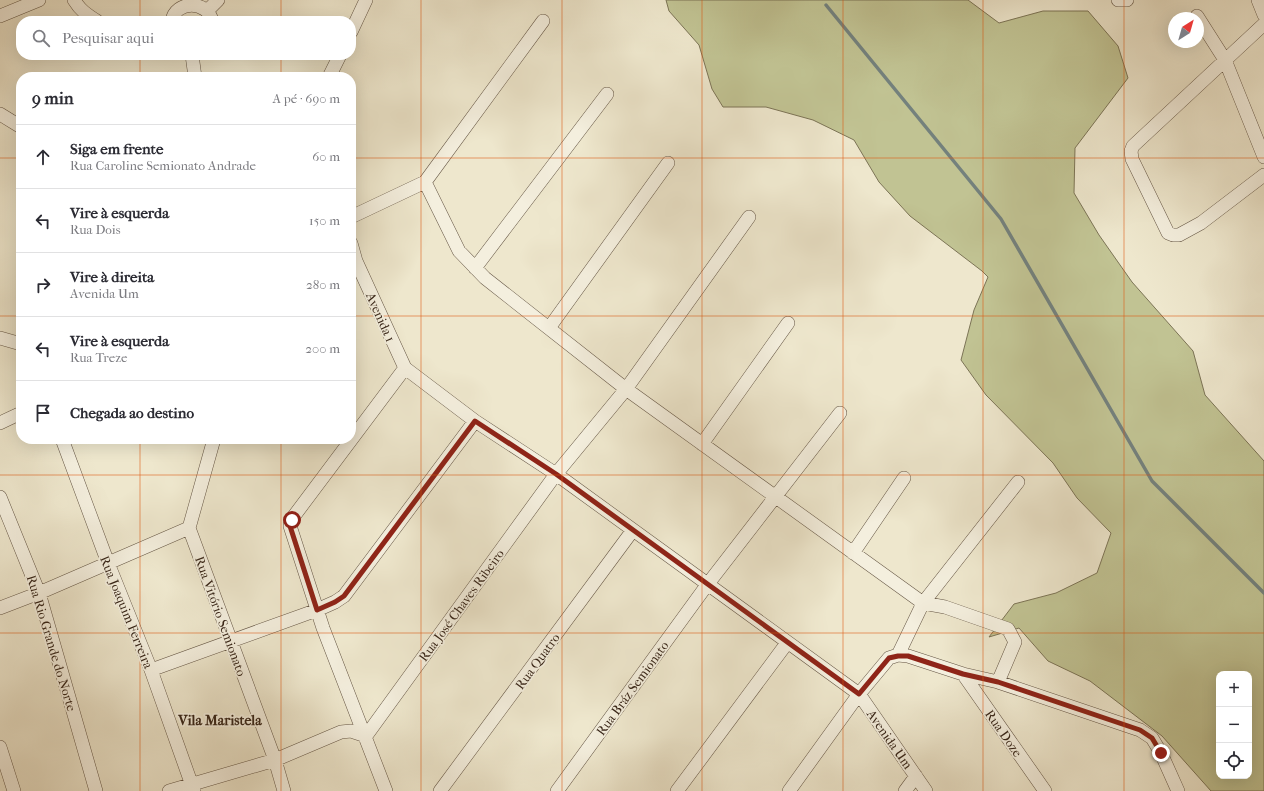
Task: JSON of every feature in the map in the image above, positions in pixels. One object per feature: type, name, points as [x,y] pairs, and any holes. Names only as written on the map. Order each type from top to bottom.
[{"type":"street","points":[[0,16],[39,0]]},
{"type":"street","points":[[74,0],[78,7],[89,16]]},
{"type":"street","points":[[173,16],[175,10],[189,1],[200,3],[210,16],[218,0]]},
{"type":"street","points":[[356,21],[366,0]]},
{"type":"street","points":[[1118,0],[1127,0]]},
{"type":"street","points":[[1258,0],[1264,15]]},
{"type":"street","points":[[356,215],[425,182],[543,21]]},
{"type":"street","points":[[1264,24],[1133,146],[1131,151],[1132,159],[1168,233],[1173,235],[1179,235],[1201,223],[1264,175]]},
{"type":"street","points":[[1204,27],[1225,60],[1264,157]]},
{"type":"street","points":[[193,60],[194,72]]},
{"type":"street","points":[[332,72],[338,60]]},
{"type":"street","points":[[475,268],[607,94]]},
{"type":"street","points":[[0,114],[16,124]]},
{"type":"street","points":[[548,328],[668,163]]},
{"type":"street","points":[[425,182],[459,251],[475,268],[485,278],[626,389],[923,603],[945,607],[1008,629],[1015,642],[998,682]]},
{"type":"street","name":"Rua José Chaves Ribeiro","points":[[366,736],[556,474],[626,389],[748,217]]},
{"type":"street","name":"Avenida 1","points":[[356,263],[405,368]]},
{"type":"street","points":[[702,444],[788,323]]},
{"type":"street","points":[[0,338],[16,343]]},
{"type":"street","points":[[356,431],[405,368]]},
{"type":"street","name":"Avenida Um","points":[[405,368],[475,421],[556,474],[859,694],[926,791]]},
{"type":"street","name":"Rua Bráz Semionato","points":[[557,791],[707,584],[840,413]]},
{"type":"street","points":[[0,423],[16,415]]},
{"type":"street","points":[[151,670],[317,610],[344,596],[475,421]]},
{"type":"street","name":"Rua Joaquim Ferreira","points":[[64,444],[108,563],[151,670],[193,788]]},
{"type":"street","points":[[0,608],[39,593],[189,528],[213,444]]},
{"type":"street","points":[[346,444],[292,520],[290,526],[317,610],[386,791]]},
{"type":"street","points":[[853,553],[904,478]]},
{"type":"street","points":[[898,656],[923,603],[1018,482]]},
{"type":"street","name":"Rua Rio Grande do Norte","points":[[0,497],[39,593],[96,791]]},
{"type":"street","name":"Rua Vitório Semionato","points":[[189,528],[275,760],[284,791]]},
{"type":"street","name":"Rua Quatro","points":[[440,791],[633,530]]},
{"type":"street","points":[[677,791],[787,643]]},
{"type":"street","points":[[789,791],[859,694],[889,658],[908,656],[963,674],[998,682],[1140,730],[1152,738],[1161,753],[1178,791]]},
{"type":"street","name":"Rua Doze","points":[[963,674],[1045,791]]},
{"type":"street","points":[[169,791],[193,788],[275,760],[341,732],[350,731],[366,736]]},
{"type":"street","points":[[0,747],[14,791]]},
{"type":"street","points":[[905,791],[916,776]]},
{"type":"green space","points":[[666,0],[968,0],[999,23],[1043,11],[1088,11],[1118,46],[1128,78],[1075,148],[1074,193],[1099,235],[1132,282],[1193,351],[1205,395],[1264,461],[1264,791],[1211,791],[1162,736],[1090,681],[1048,661],[1019,628],[989,637],[1014,604],[1056,593],[1097,573],[1111,533],[1077,498],[1053,463],[986,395],[961,360],[974,310],[988,277],[910,216],[879,182],[854,140],[813,120],[766,107],[723,107],[712,89],[699,45],[669,11]]},
{"type":"waterway","points":[[826,5],[1001,219],[1152,481],[1264,593]]},
{"type":"district","name":"Vila Maristela","points":[[220,720]]},
{"type":"route","points":[[292,520],[290,526],[317,610],[344,596],[475,421],[556,474],[859,694],[889,658],[908,656],[963,674],[998,682],[1140,730],[1152,738],[1161,753]]}]
